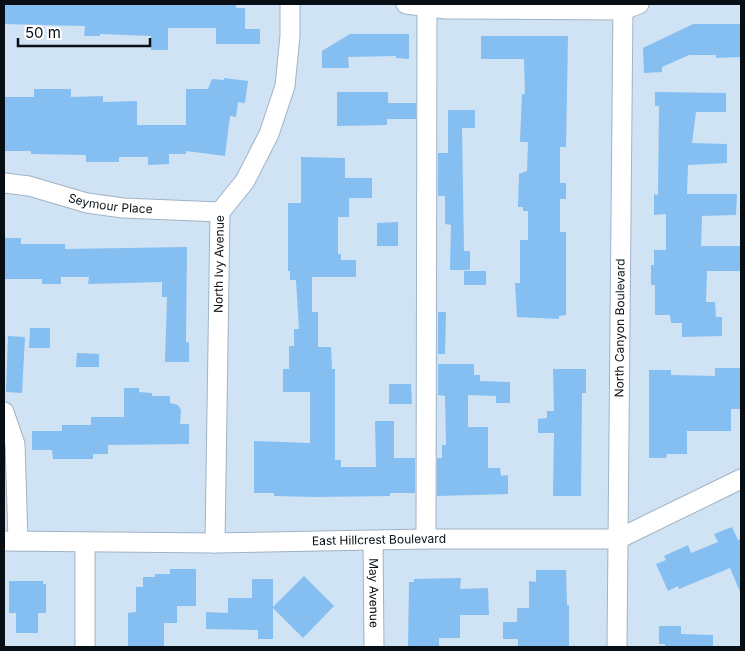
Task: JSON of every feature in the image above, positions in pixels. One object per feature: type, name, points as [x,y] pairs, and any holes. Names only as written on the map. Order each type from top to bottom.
[{"type":"street","name":"North Ivy Avenue","points":[[215,543],[220,212],[245,182],[269,134],[285,86],[290,36],[290,4]]},
{"type":"street","points":[[406,4],[473,10],[628,6]]},
{"type":"street","name":"North Canyon Boulevard","points":[[617,647],[628,6]]},
{"type":"street","points":[[426,539],[427,7]]},
{"type":"street","name":"Seymour Place","points":[[4,183],[29,186],[87,204],[123,208],[220,212]]},
{"type":"street","points":[[4,412],[15,444],[11,541]]},
{"type":"street","name":"East Hillcrest Boulevard","points":[[11,541],[215,543],[426,539],[618,539],[741,479]]},
{"type":"street","name":"May Avenue","points":[[373,541],[374,647]]},
{"type":"street","points":[[85,647],[86,543]]},
{"type":"building","points":[[4,4],[236,4],[236,8],[245,8],[245,29],[260,29],[260,44],[216,44],[216,28],[168,28],[168,50],[151,50],[151,36],[100,34],[100,36],[84,36],[85,26],[4,24]]},
{"type":"building","points":[[693,24],[741,24],[741,57],[716,58],[716,55],[689,55],[662,67],[662,72],[644,73],[643,48]]},
{"type":"building","points":[[350,34],[409,34],[409,59],[396,58],[396,56],[348,57],[349,68],[322,68],[322,51]]},
{"type":"building","points":[[481,36],[568,36],[566,147],[560,147],[560,183],[566,183],[566,199],[560,199],[560,232],[566,232],[566,315],[559,316],[559,319],[517,317],[515,283],[520,283],[520,240],[528,240],[528,211],[523,211],[523,207],[518,207],[519,174],[527,171],[528,142],[520,142],[522,94],[525,94],[524,59],[481,59]]},
{"type":"building","points":[[224,78],[248,81],[245,103],[238,102],[236,117],[230,116],[225,156],[186,151],[186,154],[169,154],[169,164],[148,165],[148,157],[119,157],[119,162],[86,162],[86,155],[31,154],[31,151],[4,151],[4,97],[34,97],[34,89],[71,89],[71,97],[103,96],[103,102],[137,101],[137,125],[186,125],[186,89],[208,89],[212,79],[224,80]]},
{"type":"building","points":[[337,92],[388,92],[388,103],[416,103],[416,119],[387,119],[387,125],[337,126]]},
{"type":"building","points":[[655,92],[726,93],[726,112],[696,112],[692,143],[727,144],[727,163],[688,165],[687,194],[737,194],[736,215],[702,216],[701,246],[741,246],[741,271],[707,271],[706,302],[715,302],[716,317],[722,317],[722,336],[682,337],[682,323],[671,323],[670,315],[655,315],[655,285],[651,285],[651,265],[654,265],[654,250],[666,250],[666,214],[654,215],[654,194],[658,195],[659,106],[655,106]]},
{"type":"building","points":[[448,110],[475,110],[475,128],[462,128],[464,251],[470,251],[470,270],[450,270],[451,225],[445,224],[445,196],[438,196],[438,153],[448,153]]},
{"type":"building","points":[[301,157],[345,158],[345,178],[372,178],[372,198],[349,198],[349,217],[338,217],[338,254],[341,254],[341,260],[356,260],[356,277],[312,277],[312,312],[318,312],[318,347],[331,347],[332,369],[335,369],[335,460],[341,460],[341,467],[376,467],[375,421],[394,421],[394,458],[415,458],[415,493],[390,493],[390,496],[316,497],[274,496],[274,493],[254,493],[254,441],[310,443],[310,392],[283,392],[283,369],[289,369],[289,346],[294,346],[294,329],[299,329],[296,280],[290,280],[290,271],[288,271],[288,203],[301,203]]},
{"type":"building","points":[[398,222],[398,246],[377,246],[377,223]]},
{"type":"building","points":[[5,238],[21,238],[21,244],[65,244],[65,249],[187,247],[186,342],[189,342],[189,362],[165,362],[167,297],[162,297],[162,282],[88,284],[89,277],[61,277],[61,284],[42,284],[42,279],[4,279]]},
{"type":"building","points":[[464,271],[486,271],[486,285],[464,285]]},
{"type":"building","points":[[438,312],[446,312],[445,354],[438,354]]},
{"type":"building","points":[[30,328],[50,328],[50,348],[29,348]]},
{"type":"building","points":[[8,336],[25,337],[22,393],[6,392]]},
{"type":"building","points":[[77,353],[99,354],[99,367],[76,367]]},
{"type":"building","points":[[438,364],[474,364],[474,375],[480,375],[480,381],[510,382],[510,403],[496,403],[496,396],[468,395],[468,427],[488,427],[488,468],[500,468],[501,476],[508,475],[508,494],[437,496],[437,458],[442,458],[442,445],[446,445],[445,396],[438,395]]},
{"type":"building","points":[[715,368],[741,368],[741,409],[731,409],[731,431],[687,431],[687,454],[667,454],[666,458],[649,458],[649,370],[671,370],[671,375],[715,376]]},
{"type":"building","points":[[553,369],[586,369],[586,393],[582,393],[581,496],[553,496],[554,433],[538,433],[538,419],[547,418],[547,411],[554,411]]},
{"type":"building","points":[[389,384],[411,384],[412,404],[389,404]]},
{"type":"building","points":[[124,388],[139,388],[139,392],[152,393],[152,396],[170,396],[170,403],[178,405],[181,410],[180,424],[189,424],[189,444],[108,445],[108,454],[93,454],[93,459],[53,459],[52,450],[32,450],[32,431],[62,431],[62,425],[91,425],[91,417],[124,417]]},
{"type":"building","points":[[732,527],[738,540],[741,539],[741,594],[730,568],[679,589],[678,586],[668,591],[656,564],[666,560],[664,556],[688,545],[691,553],[718,542],[714,534]]},
{"type":"building","points":[[170,569],[196,569],[196,606],[177,606],[177,623],[164,623],[164,647],[128,647],[128,613],[136,612],[136,587],[143,587],[143,577],[155,577],[155,574],[170,574]]},
{"type":"building","points":[[536,570],[566,570],[567,605],[569,605],[569,647],[518,647],[518,639],[503,639],[503,622],[517,622],[517,608],[529,608],[529,581],[536,582]]},
{"type":"building","points":[[304,576],[334,606],[303,638],[273,608],[273,639],[258,639],[258,630],[206,629],[206,612],[228,613],[228,598],[252,598],[252,579],[273,579],[273,607]]},
{"type":"building","points":[[461,578],[460,589],[488,588],[489,615],[460,615],[460,638],[439,638],[439,647],[408,647],[409,582],[414,582],[414,579]]},
{"type":"building","points":[[9,581],[43,581],[43,584],[46,584],[46,613],[38,613],[38,633],[16,633],[16,613],[9,613]]},
{"type":"building","points":[[659,626],[681,626],[681,634],[713,635],[713,647],[665,647],[665,644],[659,644]]}]
